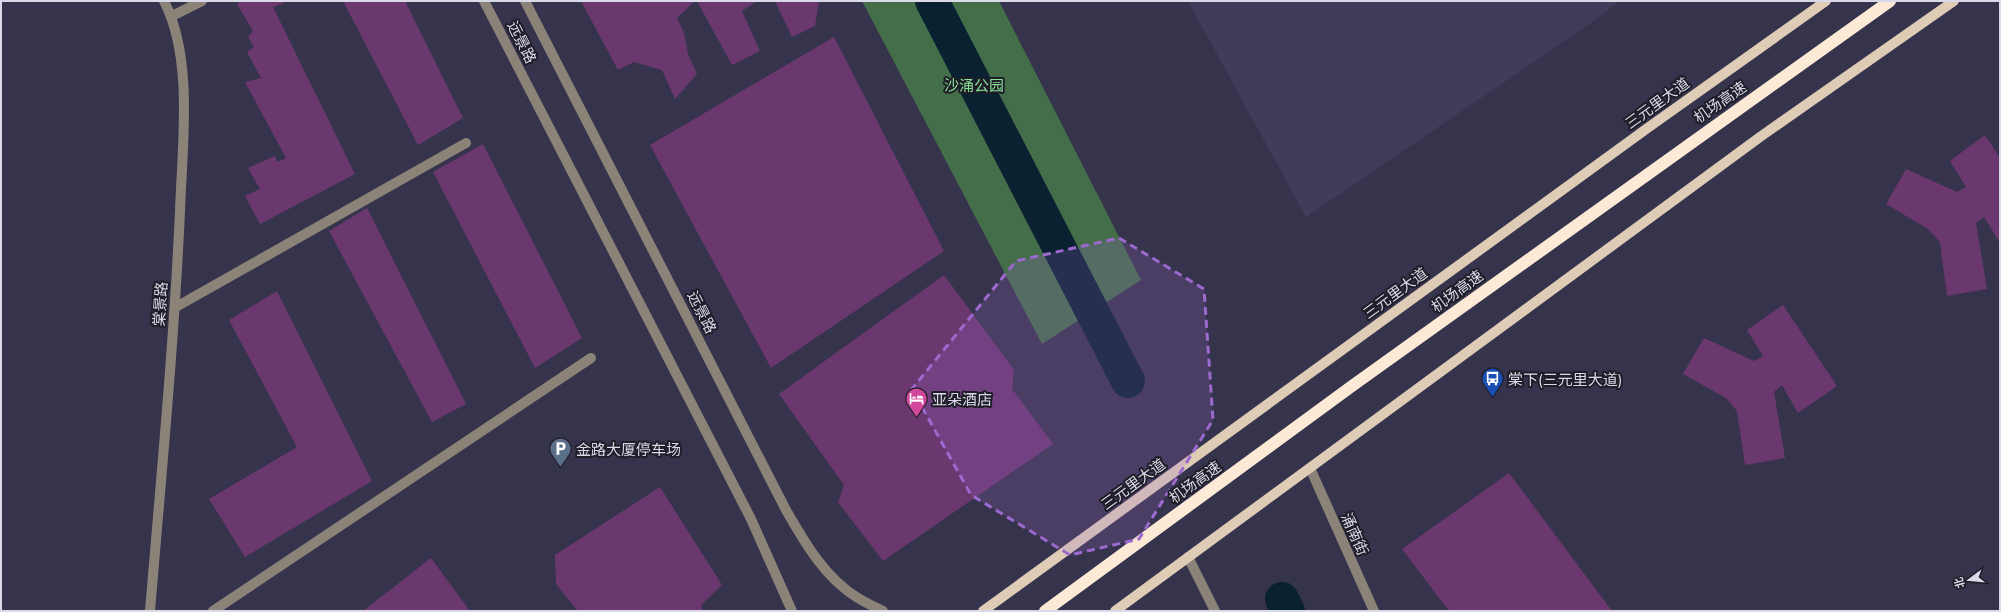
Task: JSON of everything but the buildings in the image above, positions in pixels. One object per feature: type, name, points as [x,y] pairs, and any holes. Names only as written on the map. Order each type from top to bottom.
[{"type":"highway","name":"机场高速","points":[[1045,611],[1378,368],[1890,1]]},
{"type":"main road","name":"三元里大道","points":[[983,611],[1649,127],[1826,1]]},
{"type":"main road","points":[[1115,611],[1760,137],[1954,1]]},
{"type":"street","name":"棠景路","points":[[150,611],[176,307],[185,85],[172,16],[164,1]]},
{"type":"street","points":[[172,16],[202,1]]},
{"type":"street","name":"远景路","points":[[484,1],[751,519],[792,611]]},
{"type":"street","name":"远景路","points":[[525,1],[786,510],[807,547],[832,576],[858,598],[883,611]]},
{"type":"street","points":[[176,307],[466,144]]},
{"type":"street","points":[[213,611],[591,358]]},
{"type":"street","name":"涌南街","points":[[1310,468],[1374,611]]},
{"type":"street","points":[[1188,557],[1214,611]]},
{"type":"highlighted area","points":[[1119,238],[1204,289],[1213,420],[1139,539],[1070,555],[971,495],[912,389],[1016,261]]},
{"type":"shaded area","points":[[1188,1],[1620,1],[1591,23],[1306,217]]},
{"type":"green space","name":"沙涌公园","points":[[862,1],[999,1],[1141,280],[1042,344]]},
{"type":"waterway","points":[[932,1],[1128,381]]},
{"type":"waterway","points":[[1282,599],[1288,611]]},
{"type":"place","name":"棠下(三元里大道)","points":[[1492,398]]},
{"type":"place","name":"亚朵酒店","points":[[916,418]]},
{"type":"place","name":"金路大厦停车场","points":[[560,468]]}]
